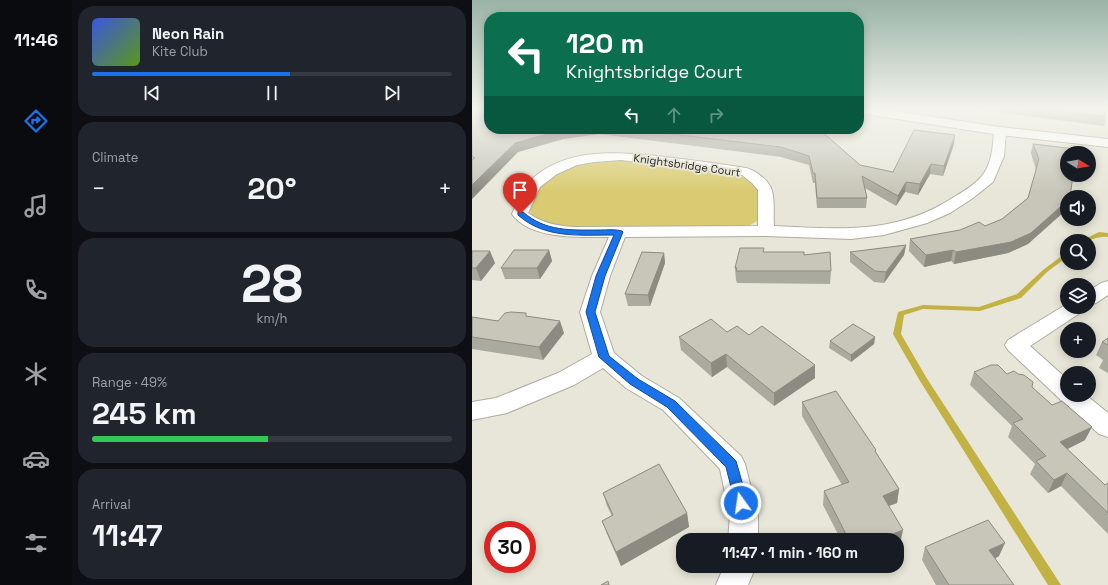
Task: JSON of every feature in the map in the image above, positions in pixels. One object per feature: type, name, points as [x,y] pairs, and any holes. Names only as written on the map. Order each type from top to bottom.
[{"type":"street","name":"Knightsbridge Court","points":[[766,231],[765,190],[757,180],[746,172],[621,156],[594,158],[573,162],[552,171],[534,185],[520,214],[531,223],[548,230],[574,232],[766,231],[851,234],[884,230],[920,220],[945,210],[968,195],[988,179],[998,156],[1000,136]]},
{"type":"street","points":[[1048,136],[1108,143]]},
{"type":"street","points":[[619,232],[601,276],[590,312],[604,357],[634,382],[671,404],[732,464],[744,516],[743,533]]},
{"type":"street","points":[[1096,294],[1108,286]]},
{"type":"street","points":[[1060,386],[1016,345],[1065,314]]},
{"type":"street","points":[[472,411],[499,407],[566,379],[604,357]]},
{"type":"street","points":[[1078,402],[1108,427]]},
{"type":"street","points":[[732,585],[737,573]]},
{"type":"shaded area","points":[[596,160],[624,160],[743,177],[760,190],[761,194],[757,221],[750,225],[729,229],[574,228],[541,222],[532,217],[530,208],[533,196],[545,181],[560,171],[578,164]]},
{"type":"building","points":[[472,136],[539,136],[515,143],[472,185],[472,160],[475,158],[472,156]]},
{"type":"building","points":[[691,136],[827,136],[860,165],[893,172],[911,136],[955,136],[944,166],[931,164],[920,184],[906,182],[898,196],[862,176],[867,198],[817,198],[815,173],[813,173],[809,156],[781,147]]},
{"type":"building","points":[[1033,144],[1060,147],[1060,182],[1072,182],[1071,190],[1060,190],[1060,207],[1031,233],[1011,242],[956,252],[953,250],[926,255],[910,239],[960,230],[979,222],[985,226],[1002,219],[1028,198],[1039,159]]},
{"type":"building","points":[[906,245],[886,272],[875,271],[850,252]]},
{"type":"building","points":[[740,248],[764,248],[763,252],[804,252],[804,255],[830,252],[831,271],[736,271],[737,268],[735,268]]},
{"type":"building","points":[[514,250],[549,250],[537,268],[501,268]]},
{"type":"building","points":[[472,251],[490,251],[476,268],[472,268]]},
{"type":"building","points":[[642,252],[664,253],[648,295],[625,294]]},
{"type":"building","points":[[505,313],[526,313],[526,316],[560,321],[539,347],[472,337],[472,317],[498,321]]},
{"type":"building","points":[[711,319],[727,332],[737,326],[749,335],[762,326],[815,365],[774,393],[726,354],[711,363],[679,337]]},
{"type":"building","points":[[853,324],[875,337],[851,355],[830,341]]},
{"type":"building","points":[[1108,338],[1108,345],[1102,342]]},
{"type":"building","points":[[991,365],[998,365],[1007,374],[1014,371],[1018,374],[1024,375],[1033,382],[1032,387],[1052,405],[1063,402],[1092,427],[1060,442],[1105,485],[1108,483],[1108,513],[1067,473],[1054,480],[1036,461],[1046,456],[1013,423],[1023,419],[974,372]]},
{"type":"building","points":[[836,391],[876,450],[875,451],[899,489],[883,496],[903,530],[895,533],[845,533],[824,491],[849,482],[802,402]]},
{"type":"building","points":[[659,464],[687,513],[616,552],[602,521],[613,515],[603,493]]},
{"type":"building","points":[[988,520],[1005,543],[989,550],[1014,585],[949,585],[925,547]]},
{"type":"building","points":[[608,581],[609,585],[601,585]]},
{"type":"waterway","points":[[1096,235],[1099,234],[1108,235]]},
{"type":"waterway","points":[[1055,585],[923,379],[897,334],[901,314],[923,307],[980,309],[1019,296],[1045,271],[1060,259]]},
{"type":"route","points":[[520,214],[531,223],[548,230],[574,232],[619,232],[601,276],[590,312],[604,357],[634,382],[671,404],[732,464],[741,503]]}]
